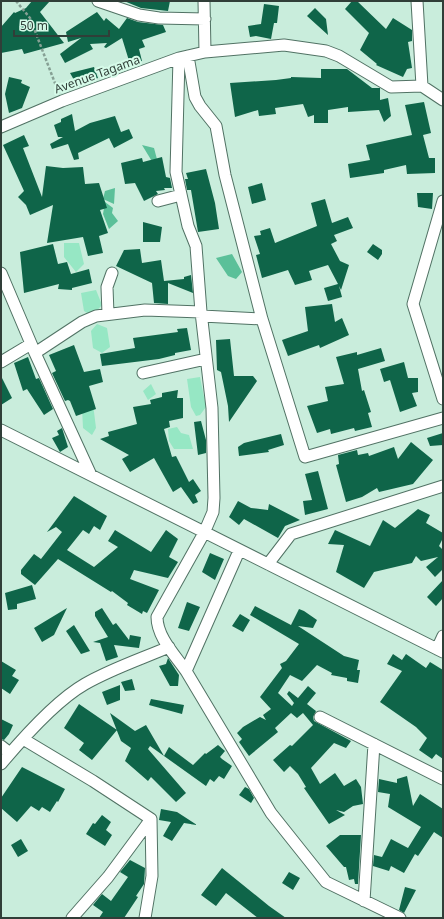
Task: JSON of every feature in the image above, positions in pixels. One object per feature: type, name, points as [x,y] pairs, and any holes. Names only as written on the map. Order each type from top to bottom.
[{"type":"street","points":[[98,1],[146,16],[159,18],[205,19]]},
{"type":"street","points":[[204,1],[205,52]]},
{"type":"street","points":[[417,1],[422,86],[443,100]]},
{"type":"street","name":"Avenue Tagama","points":[[1,126],[62,100],[184,57],[205,52],[284,45],[326,51],[339,56],[391,87],[422,86]]},
{"type":"street","points":[[184,57],[176,165],[188,226],[196,246],[201,314],[212,408],[212,478],[214,498],[213,512],[204,533],[157,617],[159,629],[271,812],[326,882],[400,918]]},
{"type":"street","points":[[184,57],[195,97],[200,106],[216,126],[225,175],[262,319],[305,457],[443,418]]},
{"type":"street","points":[[158,201],[181,195]]},
{"type":"street","points":[[443,201],[414,304],[443,399]]},
{"type":"street","points":[[1,273],[33,349],[90,473]]},
{"type":"street","points":[[108,314],[107,287],[112,273]]},
{"type":"street","points":[[1,362],[33,349],[82,322],[96,316],[108,314],[145,310],[262,319]]},
{"type":"street","points":[[143,373],[206,359]]},
{"type":"street","points":[[1,430],[90,473],[239,551],[440,650],[443,636]]},
{"type":"street","points":[[268,564],[291,534],[443,486]]},
{"type":"street","points":[[186,671],[239,551]]},
{"type":"street","points":[[1,764],[10,752],[58,705],[84,684],[169,647]]},
{"type":"street","points":[[320,717],[443,779]]},
{"type":"street","points":[[23,739],[93,781],[151,819]]},
{"type":"street","points":[[364,901],[374,744]]},
{"type":"street","points":[[1,746],[10,752]]},
{"type":"street","points":[[72,918],[108,877],[151,819]]},
{"type":"street","points":[[145,918],[152,876],[151,819]]},
{"type":"path","points":[[16,1],[30,18],[62,100]]},
{"type":"green space","points":[[142,145],[154,148],[158,163],[153,163]]},
{"type":"green space","points":[[115,188],[114,204],[103,199],[105,191]]},
{"type":"green space","points":[[105,202],[113,208],[112,213],[118,221],[109,229],[103,214]]},
{"type":"green space","points":[[64,243],[79,243],[84,264],[76,272],[64,257]]},
{"type":"green space","points":[[232,254],[242,272],[236,279],[228,276],[216,258]]},
{"type":"green space","points":[[96,290],[102,305],[92,316],[84,311],[81,293]]},
{"type":"green space","points":[[97,324],[107,328],[110,347],[102,353],[93,348],[91,331]]},
{"type":"green space","points":[[200,377],[206,407],[200,415],[196,416],[191,407],[187,379]]},
{"type":"green space","points":[[151,384],[156,394],[148,400],[143,391]]},
{"type":"green space","points":[[93,404],[96,428],[92,435],[83,428],[82,408]]},
{"type":"green space","points":[[177,427],[181,433],[189,435],[193,449],[174,449],[169,441],[168,429]]},
{"type":"building","points":[[32,1],[50,1],[40,12],[64,43],[24,54],[22,49],[1,53],[1,27],[14,12],[15,13],[26,8]]},
{"type":"building","points":[[124,1],[170,1],[168,11],[141,8]]},
{"type":"building","points":[[352,1],[357,1],[386,29],[393,18],[412,30],[412,41],[408,42],[412,68],[407,69],[403,77],[376,65],[377,64],[360,50],[369,33],[345,9]]},
{"type":"building","points":[[264,4],[279,6],[277,23],[274,23],[271,39],[256,36],[250,37],[248,26],[261,24]]},
{"type":"building","points":[[315,8],[326,19],[328,35],[307,16]]},
{"type":"building","points":[[97,12],[104,21],[106,18],[119,29],[127,18],[138,22],[163,25],[166,32],[142,40],[145,47],[139,49],[142,61],[130,64],[122,38],[106,48],[104,47],[107,43],[90,44],[93,49],[65,63],[60,54],[81,38],[68,42],[66,32]]},
{"type":"building","points":[[94,67],[98,78],[78,87],[70,73]]},
{"type":"building","points":[[321,69],[347,69],[372,88],[380,88],[380,100],[388,98],[391,116],[384,122],[379,110],[348,112],[348,107],[328,110],[328,123],[314,123],[314,115],[308,117],[303,104],[275,108],[276,114],[259,116],[258,110],[235,117],[230,83],[276,80],[291,77],[321,78]]},
{"type":"building","points":[[9,77],[22,80],[21,83],[30,87],[22,108],[9,113],[5,94]]},
{"type":"building","points":[[424,102],[431,133],[423,135],[429,158],[435,158],[435,173],[407,174],[406,165],[384,170],[384,173],[350,178],[348,164],[370,160],[366,145],[412,135],[405,105]]},
{"type":"building","points":[[72,114],[75,131],[90,123],[115,116],[121,132],[129,129],[133,138],[114,148],[109,138],[78,153],[79,159],[74,160],[68,144],[52,149],[50,144],[63,137],[58,137],[54,125],[61,122],[61,119]]},
{"type":"building","points":[[24,135],[29,146],[23,148],[42,197],[46,166],[63,168],[83,167],[85,184],[99,183],[107,208],[100,210],[108,233],[99,236],[103,253],[88,256],[83,237],[47,243],[53,205],[30,215],[26,205],[18,197],[24,191],[3,145]]},
{"type":"building","points":[[162,157],[166,177],[170,178],[172,188],[164,188],[165,190],[156,191],[158,194],[144,201],[135,183],[125,184],[121,163],[142,158],[143,162]]},
{"type":"building","points":[[206,169],[215,203],[219,229],[198,232],[191,190],[187,190],[185,179],[188,179],[186,173]]},
{"type":"building","points":[[262,183],[266,200],[252,204],[248,187]]},
{"type":"building","points":[[417,193],[433,193],[432,209],[418,207]]},
{"type":"building","points":[[325,199],[332,223],[348,217],[353,228],[334,235],[337,241],[331,244],[340,261],[349,265],[341,290],[339,286],[342,297],[328,301],[324,288],[338,284],[328,265],[309,271],[312,280],[295,285],[288,270],[262,278],[256,255],[260,254],[254,236],[261,235],[260,231],[270,228],[275,243],[317,226],[311,203]]},
{"type":"building","points":[[143,222],[162,227],[160,242],[143,242]]},
{"type":"building","points":[[53,244],[58,264],[67,262],[71,274],[89,269],[92,283],[72,288],[72,290],[58,289],[59,284],[24,293],[20,252]]},
{"type":"building","points":[[373,244],[382,250],[382,254],[378,260],[367,252]]},
{"type":"building","points":[[140,249],[142,263],[161,260],[164,281],[184,279],[184,277],[191,275],[193,293],[168,283],[168,304],[154,303],[152,283],[116,266],[124,250]]},
{"type":"building","points":[[332,304],[335,322],[342,318],[349,335],[320,348],[319,345],[288,356],[282,340],[308,331],[305,307]]},
{"type":"building","points":[[187,328],[191,350],[175,353],[175,355],[159,359],[102,366],[100,354],[135,348],[133,338],[178,332],[177,329]]},
{"type":"building","points":[[230,339],[234,376],[253,376],[257,381],[229,422],[228,406],[221,372],[217,370],[216,340]]},
{"type":"building","points":[[74,345],[84,372],[100,369],[103,382],[89,386],[96,409],[76,416],[70,401],[65,401],[52,373],[56,371],[49,355]]},
{"type":"building","points":[[381,348],[385,361],[358,369],[362,391],[364,390],[371,412],[368,413],[372,427],[355,431],[354,428],[331,434],[330,429],[317,433],[307,406],[328,401],[325,387],[344,384],[336,357],[357,352],[357,355]]},
{"type":"building","points":[[28,357],[36,379],[39,378],[53,409],[44,415],[27,389],[23,391],[14,363]]},
{"type":"building","points":[[404,362],[408,378],[418,378],[418,392],[412,393],[417,406],[400,412],[390,380],[384,382],[380,369]]},
{"type":"building","points":[[1,376],[12,398],[1,405]]},
{"type":"building","points":[[178,390],[177,398],[183,398],[183,418],[169,421],[170,427],[164,429],[172,457],[176,456],[189,482],[193,479],[201,491],[195,495],[198,502],[193,504],[181,487],[173,492],[154,458],[130,472],[122,459],[129,455],[100,439],[109,436],[108,432],[137,424],[133,407],[151,404],[150,400],[162,397],[162,393]]},
{"type":"building","points":[[201,421],[206,440],[206,453],[198,455],[194,422]]},
{"type":"building","points":[[62,428],[68,447],[60,452],[52,438],[59,435],[57,431]]},
{"type":"building","points":[[443,433],[443,445],[430,446],[427,438]]},
{"type":"building","points":[[281,434],[284,445],[268,450],[269,452],[239,456],[238,447],[244,443]]},
{"type":"building","points":[[411,442],[433,460],[413,484],[379,492],[377,488],[362,497],[346,502],[336,465],[339,464],[338,455],[357,450],[358,455],[368,453],[369,456],[394,447],[398,459]]},
{"type":"building","points":[[318,471],[328,509],[305,515],[303,501],[312,500],[305,474]]},
{"type":"building","points":[[74,496],[107,516],[100,530],[94,526],[89,534],[83,530],[67,550],[94,567],[118,547],[108,541],[115,530],[151,552],[166,530],[178,539],[169,557],[178,562],[168,578],[134,570],[130,579],[159,590],[147,613],[143,611],[142,614],[127,605],[128,603],[112,591],[111,592],[58,559],[35,585],[21,574],[21,570],[34,554],[41,559],[62,532],[56,527],[47,532]]},
{"type":"building","points":[[238,501],[251,508],[268,510],[269,504],[300,520],[285,526],[278,538],[244,519],[239,525],[229,517]]},
{"type":"building","points":[[418,509],[430,515],[426,523],[443,533],[443,538],[439,546],[443,550],[443,569],[435,577],[426,567],[438,557],[421,561],[416,556],[412,563],[374,572],[364,588],[336,572],[344,545],[328,544],[335,530],[370,546],[383,520],[395,528]]},
{"type":"building","points":[[210,553],[224,559],[215,580],[202,572]]},
{"type":"building","points":[[443,580],[443,598],[436,606],[427,597]]},
{"type":"building","points":[[32,585],[36,599],[17,604],[17,609],[8,610],[5,593]]},
{"type":"building","points":[[187,602],[200,607],[189,631],[178,628]]},
{"type":"building","points":[[255,606],[291,625],[299,609],[304,611],[317,620],[313,628],[298,626],[344,656],[359,660],[357,670],[360,670],[358,683],[347,681],[347,678],[331,675],[332,673],[317,665],[302,681],[290,675],[278,693],[292,706],[294,703],[287,694],[289,691],[298,698],[308,686],[316,693],[307,704],[316,711],[313,717],[314,721],[351,741],[346,748],[334,743],[311,768],[320,784],[335,773],[344,786],[356,779],[361,787],[363,804],[353,806],[344,812],[336,810],[345,815],[329,824],[304,788],[306,787],[298,774],[290,766],[284,772],[273,760],[290,745],[292,746],[313,725],[303,713],[297,718],[291,713],[275,728],[278,732],[249,756],[239,742],[242,739],[237,733],[243,727],[260,717],[266,720],[263,715],[271,709],[260,697],[282,668],[280,664],[286,661],[299,644],[250,615]]},
{"type":"building","points":[[67,608],[54,635],[42,642],[34,628]]},
{"type":"building","points":[[102,608],[113,625],[116,623],[129,640],[130,635],[141,637],[139,648],[114,645],[118,657],[106,661],[100,643],[93,642],[108,637],[95,616],[95,612]]},
{"type":"building","points":[[240,614],[250,620],[243,632],[232,626]]},
{"type":"building","points":[[74,625],[90,651],[81,654],[66,631]]},
{"type":"building","points":[[393,654],[402,660],[406,654],[426,668],[430,662],[443,670],[443,759],[436,754],[432,759],[419,750],[427,738],[416,727],[380,702],[402,671],[387,664]]},
{"type":"building","points":[[168,658],[179,675],[178,686],[170,686],[159,666],[166,664]]},
{"type":"building","points":[[1,661],[16,670],[12,676],[19,680],[10,694],[1,688]]},
{"type":"building","points":[[132,679],[135,690],[125,691],[121,682]]},
{"type":"building","points":[[120,685],[120,700],[107,705],[102,692]]},
{"type":"building","points":[[151,699],[184,705],[182,714],[149,705]]},
{"type":"building","points":[[79,704],[117,730],[92,760],[79,750],[84,743],[64,728]]},
{"type":"building","points":[[110,713],[135,731],[146,725],[164,756],[150,746],[148,749],[186,793],[176,802],[151,777],[148,781],[125,761],[131,748],[121,741]]},
{"type":"building","points":[[1,719],[13,725],[9,734],[4,740],[1,739]]},
{"type":"building","points":[[218,745],[225,751],[220,757],[232,766],[224,779],[219,776],[214,782],[210,779],[206,786],[164,756],[169,747],[193,765],[205,753],[206,754]]},
{"type":"building","points":[[22,767],[65,789],[58,802],[57,801],[50,812],[42,807],[39,811],[31,806],[17,822],[1,808],[1,798]]},
{"type":"building","points":[[407,776],[413,806],[420,794],[443,809],[443,838],[434,832],[418,856],[415,854],[404,873],[391,866],[389,871],[373,866],[374,855],[382,857],[391,839],[408,848],[421,827],[388,807],[390,794],[378,792],[379,779],[397,783],[397,779]]},
{"type":"building","points":[[245,787],[249,789],[254,798],[251,803],[239,795]]},
{"type":"building","points":[[161,809],[177,812],[197,825],[184,823],[172,841],[163,836],[171,822],[159,820]]},
{"type":"building","points":[[102,815],[111,822],[106,830],[112,835],[105,846],[86,834],[93,823],[95,824]]},
{"type":"building","points":[[340,835],[361,835],[358,884],[355,884],[354,879],[349,880],[346,867],[344,867],[326,846]]},
{"type":"building","points":[[21,839],[28,851],[18,857],[11,845]]},
{"type":"building","points":[[130,860],[145,868],[144,884],[136,896],[138,897],[124,918],[99,918],[103,912],[93,905],[102,894],[111,901],[128,877],[120,872]]},
{"type":"building","points":[[222,868],[286,918],[258,918],[226,893],[216,906],[201,895]]},
{"type":"building","points":[[289,872],[300,878],[293,890],[282,883]]},
{"type":"building","points":[[405,887],[416,890],[404,913],[399,910]]}]
